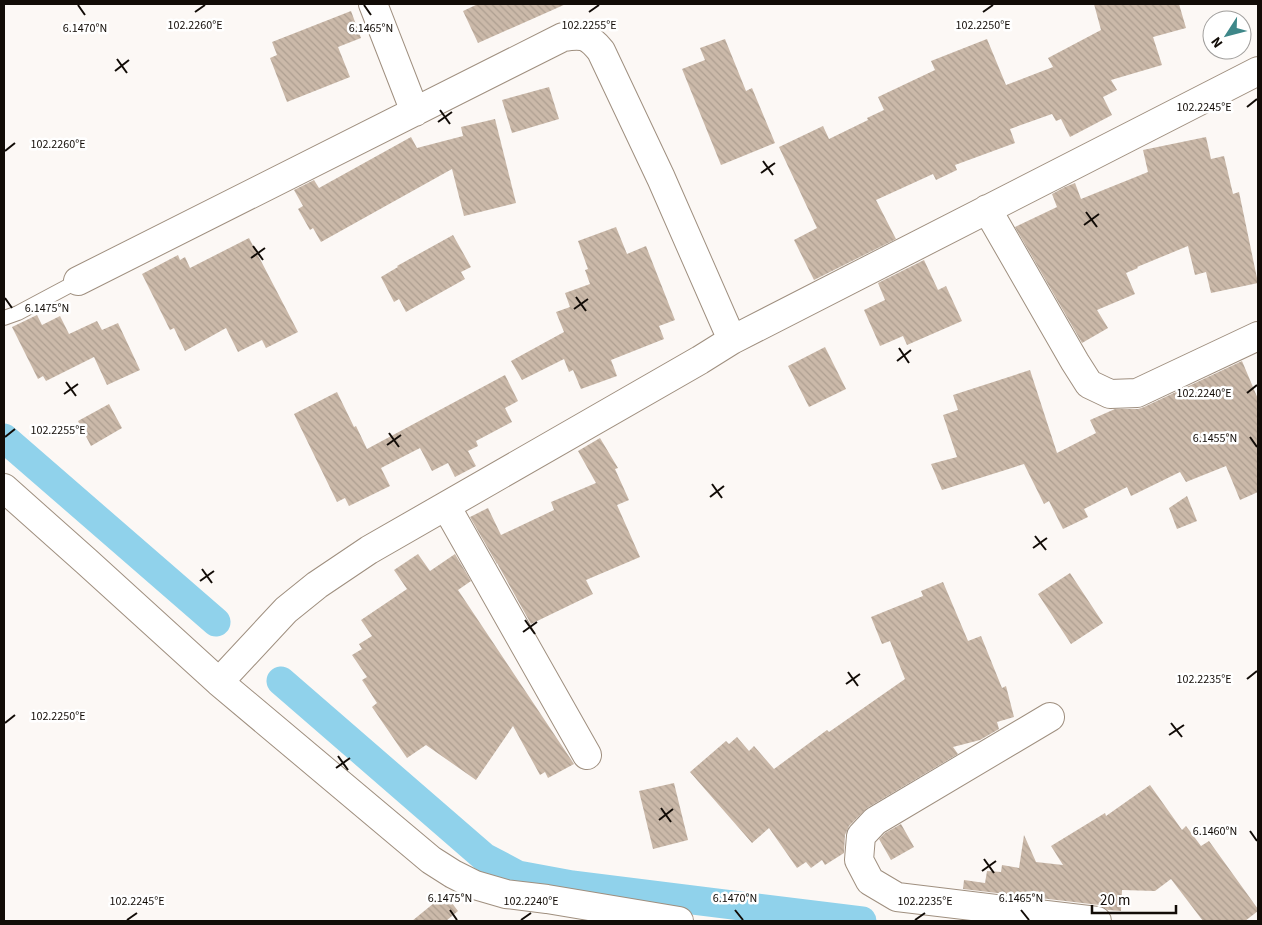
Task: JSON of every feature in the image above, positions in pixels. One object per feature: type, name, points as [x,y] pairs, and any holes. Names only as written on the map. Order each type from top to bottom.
[{"type":"street","points":[[373,4],[414,112]]},
{"type":"street","points":[[78,281],[563,37],[577,34],[592,40],[601,51],[661,178],[732,340]]},
{"type":"street","points":[[227,673],[286,610],[317,585],[369,550],[732,340],[1258,71]]},
{"type":"street","points":[[987,209],[1089,384],[1110,394],[1136,393],[1258,336]]},
{"type":"street","points":[[4,488],[86,561],[227,673],[431,860],[453,874],[475,884],[506,894],[679,921]]},
{"type":"street","points":[[446,506],[587,755]]},
{"type":"street","points":[[1050,716],[875,821],[861,836],[859,860],[870,882],[897,897],[1097,921]]},
{"type":"lane","points":[[4,318],[18,313],[78,281]]},
{"type":"building","points":[[478,4],[566,4],[478,43],[463,11]]},
{"type":"building","points":[[1094,4],[1179,4],[1186,28],[1153,37],[1162,65],[1111,80],[1117,90],[1103,97],[1112,115],[1070,137],[1061,119],[1056,121],[1052,114],[1010,129],[1015,143],[955,165],[957,170],[936,180],[933,174],[876,200],[896,239],[814,280],[794,240],[817,228],[779,147],[823,126],[829,139],[868,120],[867,118],[884,110],[878,97],[935,70],[931,61],[987,39],[1006,85],[1053,67],[1048,58],[1101,30]]},
{"type":"building","points":[[351,11],[361,38],[338,47],[350,77],[287,102],[270,58],[277,55],[272,42]]},
{"type":"building","points":[[725,39],[746,91],[752,88],[775,143],[721,165],[682,69],[705,60],[700,48]]},
{"type":"building","points":[[549,87],[559,119],[512,133],[502,100]]},
{"type":"building","points":[[495,119],[516,203],[464,216],[452,169],[321,242],[313,228],[310,230],[298,209],[303,206],[294,190],[314,180],[319,188],[411,137],[417,148],[463,136],[461,127]]},
{"type":"building","points":[[1206,137],[1211,159],[1224,156],[1233,194],[1239,192],[1258,283],[1211,293],[1206,272],[1195,275],[1188,246],[1126,273],[1135,294],[1097,310],[1108,328],[1082,343],[1015,227],[1057,207],[1052,194],[1065,187],[1075,183],[1081,199],[1148,172],[1143,150]]},
{"type":"building","points":[[616,227],[627,254],[646,246],[675,320],[659,326],[664,339],[611,360],[617,376],[581,389],[573,370],[569,372],[564,359],[522,380],[511,361],[564,332],[556,312],[570,307],[565,293],[590,284],[585,270],[588,269],[578,241]]},
{"type":"building","points":[[453,235],[471,267],[461,272],[465,279],[406,312],[399,299],[394,302],[381,277]]},
{"type":"building","points":[[249,238],[298,332],[266,348],[262,340],[238,352],[226,328],[185,351],[174,328],[170,330],[142,274],[178,255],[180,260],[185,257],[190,268]]},
{"type":"building","points":[[924,260],[938,290],[946,286],[962,321],[907,345],[903,336],[880,346],[864,310],[885,300],[878,283]]},
{"type":"building","points":[[37,315],[42,325],[60,316],[69,334],[97,321],[102,330],[118,323],[140,370],[107,385],[94,357],[46,381],[43,376],[38,379],[12,327]]},
{"type":"building","points":[[825,347],[846,389],[809,407],[788,366]]},
{"type":"building","points":[[1242,361],[1258,399],[1258,492],[1240,500],[1226,466],[1186,482],[1180,472],[1131,496],[1127,487],[1084,509],[1088,517],[1063,529],[1049,501],[1044,504],[1024,464],[942,490],[931,464],[957,457],[943,415],[958,410],[953,395],[1030,370],[1057,453],[1096,433],[1090,420],[1115,409],[1138,409],[1144,407]]},
{"type":"building","points":[[505,375],[518,401],[505,408],[512,422],[476,441],[478,446],[468,451],[476,466],[455,477],[448,463],[432,471],[420,448],[381,468],[390,486],[349,506],[345,498],[337,502],[294,414],[337,392],[367,449]]},
{"type":"building","points":[[109,404],[122,428],[91,446],[78,421]]},
{"type":"building","points":[[600,438],[618,468],[615,469],[629,500],[617,505],[640,557],[586,580],[593,594],[531,624],[470,517],[488,508],[501,535],[554,510],[551,502],[596,483],[578,451]]},
{"type":"building","points":[[1187,496],[1197,521],[1177,529],[1169,508]]},
{"type":"building","points":[[418,554],[430,571],[455,554],[471,581],[458,590],[574,764],[548,778],[545,772],[540,775],[513,726],[476,780],[426,745],[407,758],[372,707],[377,703],[362,680],[367,677],[352,655],[362,649],[359,644],[372,636],[361,620],[407,589],[394,570]]},
{"type":"building","points":[[1070,573],[1103,623],[1071,644],[1038,594]]},
{"type":"building","points":[[943,582],[968,641],[981,636],[1002,688],[1006,686],[1014,717],[997,722],[999,729],[980,740],[953,747],[958,754],[867,808],[849,826],[845,835],[844,853],[825,865],[822,860],[811,868],[806,862],[797,868],[769,828],[752,843],[690,772],[726,741],[729,744],[737,737],[749,751],[754,746],[774,769],[827,730],[829,732],[905,679],[890,641],[882,644],[871,617],[923,596],[921,591]]},
{"type":"building","points":[[674,783],[688,840],[653,849],[639,791]]},
{"type":"building","points":[[1150,785],[1182,830],[1186,826],[1201,846],[1209,841],[1258,911],[1245,921],[1203,921],[1171,879],[1155,891],[1122,890],[1121,911],[1108,910],[1099,905],[963,889],[964,880],[985,883],[987,871],[1001,872],[1002,865],[1019,868],[1024,835],[1036,862],[1063,865],[1051,846],[1105,813],[1106,816]]},
{"type":"building","points":[[901,824],[914,847],[891,860],[879,839],[885,833]]},
{"type":"building","points":[[445,894],[458,911],[446,921],[412,921]]},
{"type":"waterway","points":[[4,438],[216,622]]},
{"type":"waterway","points":[[281,681],[484,857],[518,875],[572,885],[862,921]]}]
